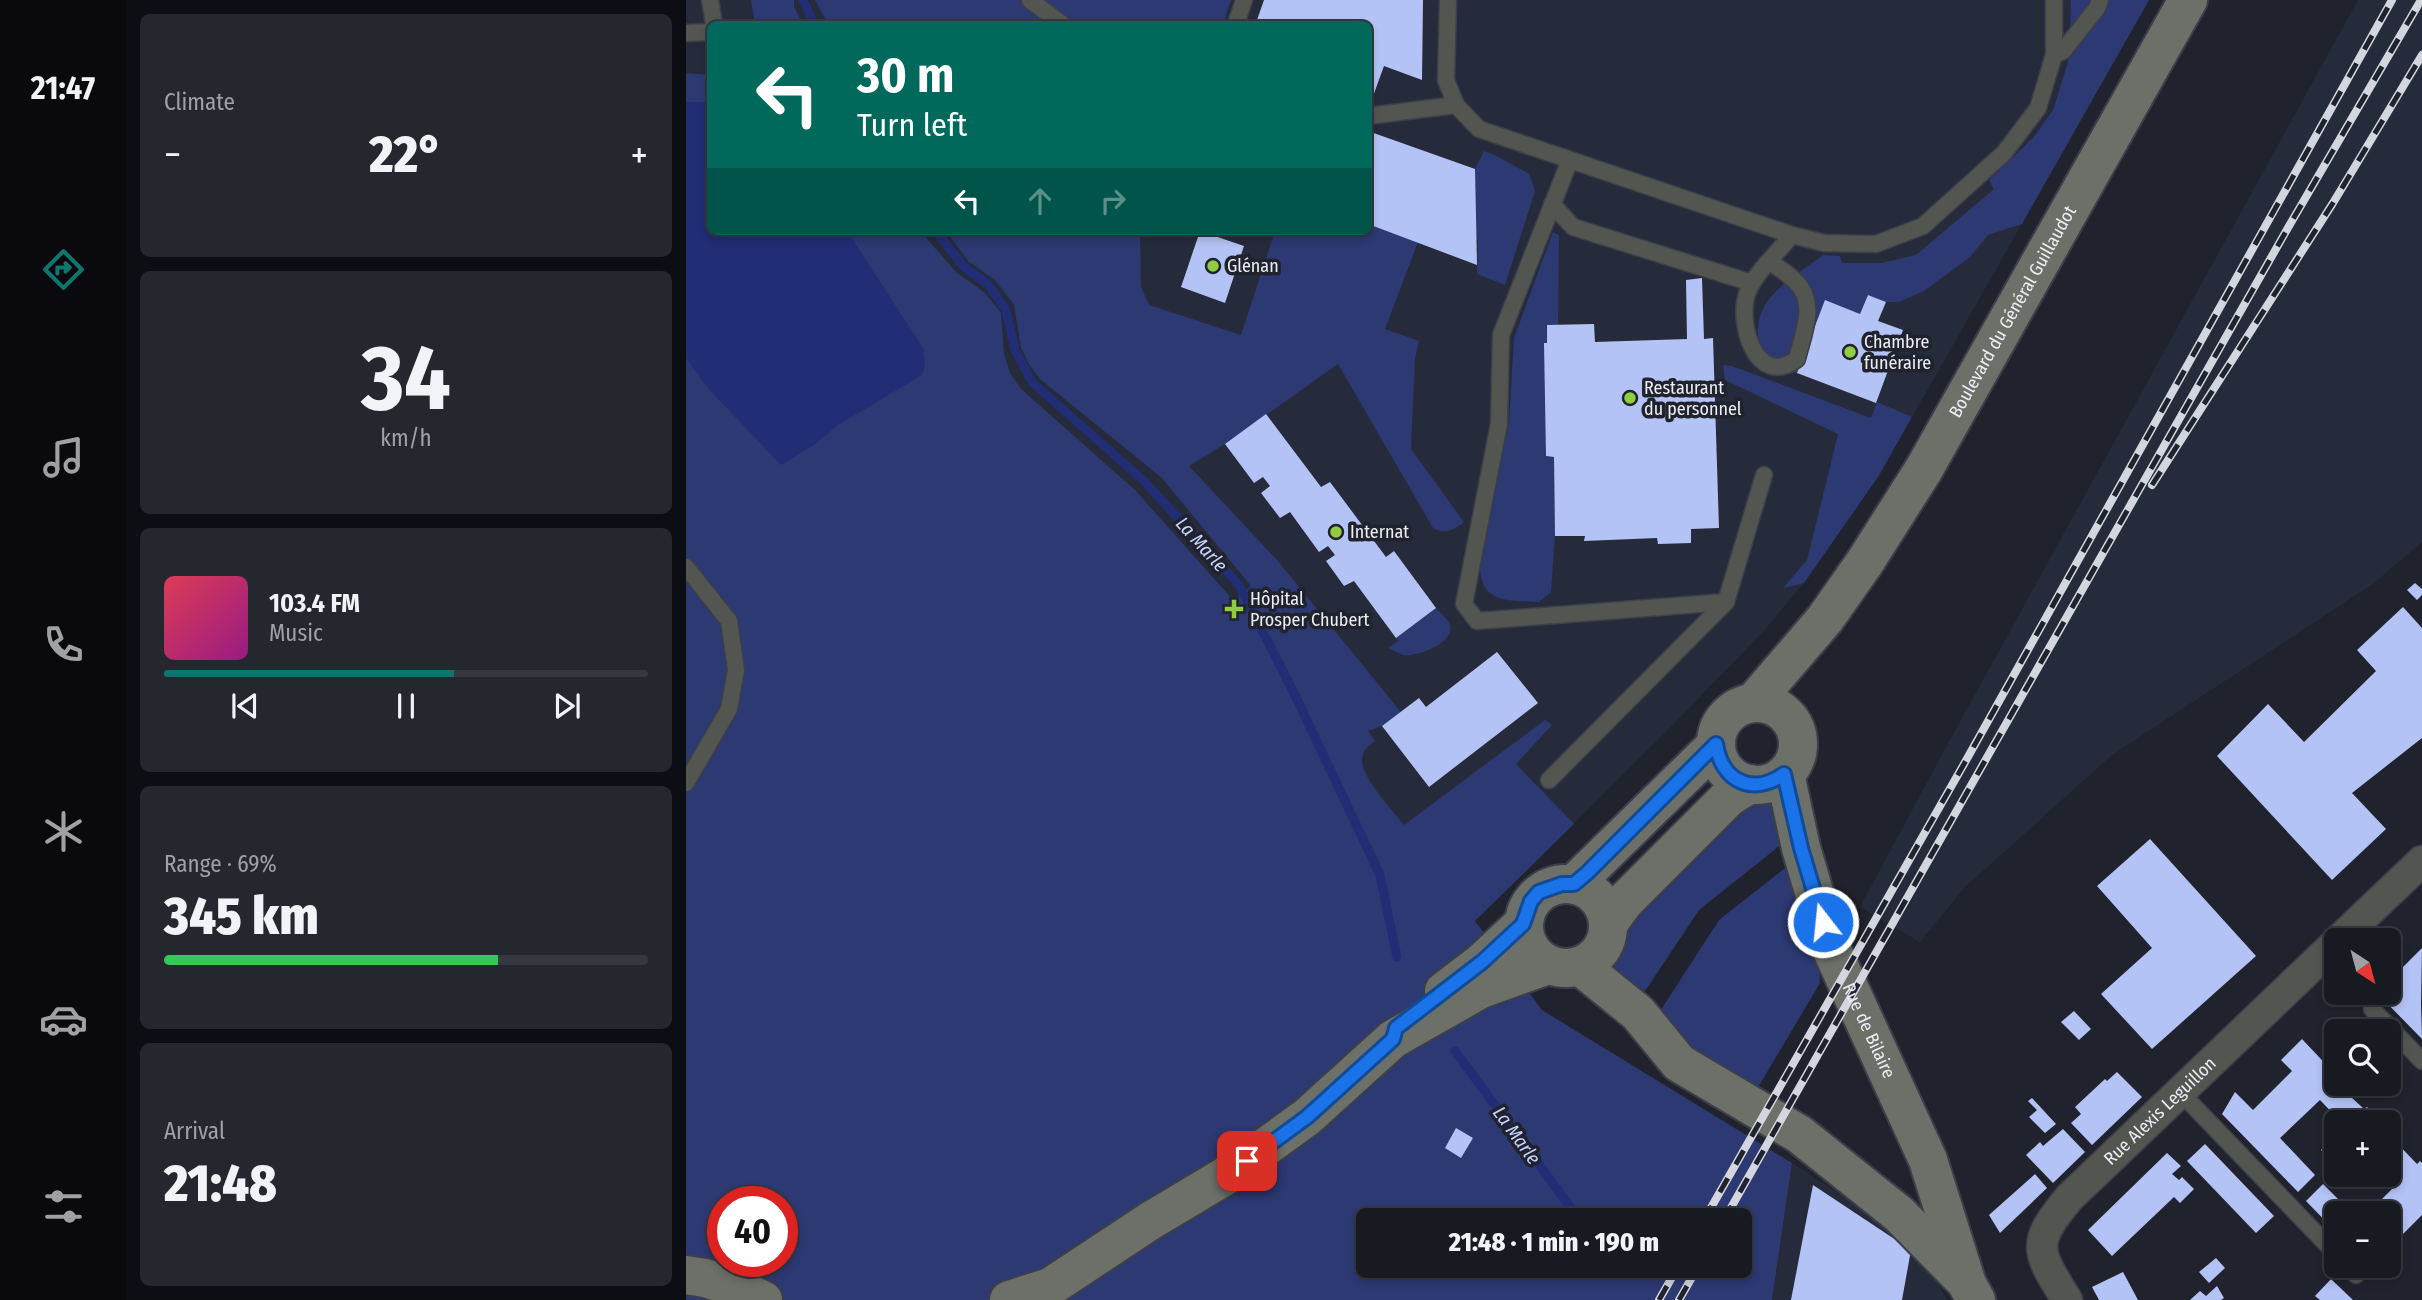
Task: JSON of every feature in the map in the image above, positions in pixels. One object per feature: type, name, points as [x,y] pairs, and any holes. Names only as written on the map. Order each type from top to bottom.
[{"type":"street","name":"Boulevard du Général Guillaudot","points":[[1768,708],[1930,458],[2188,0]]},
{"type":"street","points":[[1608,924],[1623,902],[1729,797],[1767,779],[1793,764],[1798,743],[1793,723],[1768,708],[1742,705],[1724,719],[1719,727],[1716,744],[1718,758],[1726,771],[1737,780],[1767,779]]},
{"type":"street","points":[[1574,884],[1716,744]]},
{"type":"street","name":"Rue de Bilaire","points":[[1767,779],[1801,848],[1830,946],[1928,1160],[1972,1292]]},
{"type":"street","name":"Rue Alexis Leguillon","points":[[2352,928],[2422,861]]},
{"type":"street","points":[[1009,1300],[1046,1293],[1150,1221],[1227,1175],[1307,1117],[1393,1039],[1481,989],[1564,965],[1598,954],[1607,935],[1605,910],[1598,898],[1587,889],[1574,884],[1562,884],[1539,892],[1531,901],[1523,924],[1529,948],[1538,958],[1564,965]]},
{"type":"street","points":[[1393,1039],[1396,1028],[1482,962],[1523,924]]},
{"type":"street","name":"Rue Alexis Leguillon","points":[[2067,1300],[2047,1267],[2041,1247],[2048,1223],[2069,1198],[2324,954]]},
{"type":"street","name":"Rue de Bilaire","points":[[1564,965],[1638,1013],[1679,1063],[1798,1134],[1899,1214],[1972,1292]]},
{"type":"street","points":[[686,1275],[732,1286],[760,1300]]},
{"type":"lane","points":[[710,0],[714,21]]},
{"type":"lane","points":[[1030,0],[1058,21]]},
{"type":"lane","points":[[1237,21],[1244,0]]},
{"type":"lane","points":[[1448,0],[1446,80],[1456,105],[1479,129],[1792,235],[1824,243],[1876,244],[1923,226],[2004,153],[2038,108],[2054,55],[2054,0]]},
{"type":"lane","points":[[2054,55],[2063,51],[2097,9],[2099,0]]},
{"type":"lane","points":[[686,33],[707,32]]},
{"type":"lane","points":[[1372,116],[1456,105]]},
{"type":"lane","points":[[1570,160],[1501,335],[1499,424],[1464,604],[1477,621],[1726,602]]},
{"type":"lane","points":[[1552,204],[1573,227],[1752,283]]},
{"type":"lane","points":[[1770,262],[1799,285],[1806,298],[1808,313],[1797,359],[1787,366],[1774,368],[1763,364],[1754,353],[1745,323],[1747,294],[1752,283],[1792,235]]},
{"type":"lane","points":[[1549,780],[1726,602],[1764,475]]},
{"type":"lane","points":[[686,567],[729,621],[736,670],[729,709],[686,783]]},
{"type":"lane","points":[[2372,1009],[2422,1061]]},
{"type":"lane","points":[[2180,1092],[2324,1242]]},
{"type":"shaded area","name":"Hôpital Prosper Chubert","points":[[686,0],[2149,0],[1878,477],[1804,583],[1761,634],[1665,733],[1384,1011],[798,1197],[798,1186],[707,1186],[707,1214],[686,1229]]},
{"type":"shaded area","points":[[751,0],[794,0],[794,7],[801,21],[754,21]]},
{"type":"shaded area","points":[[815,0],[1231,0],[1224,21],[826,21]]},
{"type":"shaded area","points":[[2071,0],[2149,0],[2022,224],[1988,235],[1970,257],[1924,291],[1899,302],[1886,302],[1868,295],[1860,314],[1825,301],[1797,373],[1771,372],[1776,359],[1762,352],[1758,335],[1759,319],[1764,306],[1784,284],[1823,255],[1840,256],[1842,263],[1881,263],[1916,255],[1994,189],[1989,180],[2033,138],[2053,110],[2069,59]]},
{"type":"shaded area","points":[[2358,0],[2422,0],[2422,542],[2374,583],[2112,755],[1964,888],[1920,942],[1860,907]]},
{"type":"shaded area","points":[[686,73],[707,75],[707,235],[924,235],[957,273],[984,292],[1001,313],[1004,354],[1010,373],[1021,389],[1135,490],[1233,600],[1251,586],[1162,478],[1040,379],[1021,348],[1014,305],[995,280],[969,262],[949,235],[1140,235],[1141,287],[1149,305],[1241,335],[1274,235],[1372,235],[1372,225],[1418,242],[1385,329],[1419,341],[1415,359],[1411,449],[1464,522],[1449,531],[1433,528],[1338,364],[1225,444],[1189,466],[1277,560],[1401,712],[1382,726],[1368,731],[1375,741],[1366,748],[1362,759],[1366,775],[1404,825],[1545,720],[1552,725],[1516,764],[1574,824],[1475,921],[1542,1010],[1792,1163],[1772,1300],[686,1300]]},
{"type":"shaded area","points":[[686,102],[707,102],[707,235],[850,235],[923,348],[925,366],[922,375],[838,425],[817,443],[781,465],[707,387],[686,358]]},
{"type":"shaded area","points":[[1484,151],[1529,174],[1535,191],[1505,285],[1477,274],[1475,169]]},
{"type":"shaded area","points":[[1553,232],[1559,235],[1558,325],[1547,325],[1546,456],[1554,457],[1555,536],[1551,592],[1539,602],[1509,600],[1493,595],[1487,589],[1480,570],[1509,422],[1514,338]]},
{"type":"shaded area","points":[[1723,365],[1871,418],[1877,402],[1912,417],[1878,477],[1804,583],[1783,588],[1807,560],[1838,434],[1725,380]]},
{"type":"shaded area","points":[[1436,608],[1450,625],[1447,638],[1441,643],[1410,655],[1388,648],[1398,641],[1396,638]]},
{"type":"shaded area","points":[[1779,798],[1788,839],[1699,910],[1641,997],[1603,973],[1615,960],[1632,916],[1725,817]]},
{"type":"shaded area","points":[[1794,861],[1818,949],[1820,983],[1754,1094],[1708,1070],[1655,1019],[1719,920]]},
{"type":"shaded area","points":[[1792,1163],[1915,1243],[1947,1300],[1772,1300]]},
{"type":"building","points":[[1264,0],[1423,0],[1422,80],[1384,66],[1372,99],[1372,21],[1257,20]]},
{"type":"building","points":[[1372,132],[1475,169],[1477,265],[1372,226]]},
{"type":"building","name":"Glénan","points":[[1199,235],[1212,235],[1244,246],[1225,303],[1181,287]]},
{"type":"building","name":"Restaurant du personnel","points":[[1702,278],[1704,339],[1713,338],[1719,528],[1691,529],[1691,543],[1658,544],[1657,538],[1584,541],[1585,536],[1555,536],[1554,457],[1546,456],[1544,343],[1547,343],[1547,325],[1594,324],[1595,342],[1687,339],[1686,280]]},
{"type":"building","name":"Chambre funéraire","points":[[1868,295],[1886,302],[1878,321],[1903,330],[1876,403],[1797,373],[1825,300],[1860,314]]},
{"type":"building","name":"Internat","points":[[1266,414],[1321,487],[1330,482],[1386,557],[1394,551],[1436,608],[1396,638],[1354,581],[1344,586],[1326,561],[1335,555],[1328,546],[1319,552],[1290,512],[1280,518],[1261,493],[1270,486],[1263,477],[1254,483],[1225,444]]},
{"type":"building","points":[[2415,583],[2422,589],[2422,595],[2417,600],[2407,590]]},
{"type":"building","points":[[2403,607],[2422,628],[2422,738],[2352,793],[2386,829],[2332,880],[2217,756],[2268,704],[2304,742],[2376,671],[2357,650]]},
{"type":"building","points":[[1497,652],[1538,703],[1429,787],[1382,726],[1419,698],[1426,707]]},
{"type":"building","points":[[2150,839],[2256,956],[2152,1049],[2101,994],[2152,948],[2097,886]]},
{"type":"building","points":[[2422,948],[2422,1039],[2389,1005],[2401,1005],[2401,969]]},
{"type":"building","points":[[2074,1011],[2091,1029],[2079,1040],[2061,1022]]},
{"type":"building","points":[[2302,1039],[2324,1062],[2324,1096],[2350,1096],[2364,1109],[2367,1107],[2370,1110],[2330,1110],[2320,1100],[2280,1138],[2315,1175],[2298,1192],[2222,1114],[2235,1092],[2253,1110],[2292,1071],[2281,1060]]},
{"type":"building","points":[[2117,1072],[2142,1097],[2092,1145],[2071,1123],[2081,1114],[2075,1107],[2105,1079],[2107,1081]]},
{"type":"building","points":[[2032,1098],[2056,1124],[2045,1133],[2029,1117],[2037,1110],[2028,1101]]},
{"type":"building","points":[[1456,1128],[1473,1138],[1461,1158],[1445,1148]]},
{"type":"building","points":[[2063,1129],[2085,1152],[2053,1183],[2026,1155],[2040,1142],[2043,1146]]},
{"type":"building","points":[[2205,1144],[2274,1216],[2256,1233],[2187,1161]]},
{"type":"building","points":[[2401,1147],[2417,1164],[2420,1161],[2422,1163],[2422,1215],[2401,1236],[2401,1201],[2380,1201],[2394,1187],[2401,1187]]},
{"type":"building","points":[[2167,1153],[2181,1166],[2172,1174],[2179,1180],[2182,1177],[2194,1189],[2180,1203],[2174,1197],[2112,1256],[2088,1230]]},
{"type":"building","points":[[2035,1174],[2047,1188],[2000,1233],[1989,1215]]},
{"type":"building","points":[[2323,1184],[2340,1201],[2324,1201],[2324,1220],[2306,1201]]},
{"type":"building","points":[[1813,1185],[1911,1250],[1902,1300],[1791,1300]]},
{"type":"building","points":[[2216,1258],[2225,1268],[2209,1283],[2199,1272]]},
{"type":"building","points":[[2123,1272],[2138,1300],[2099,1300],[2092,1287]]},
{"type":"building","points":[[2331,1279],[2353,1300],[2320,1300],[2315,1296]]},
{"type":"building","points":[[2217,1286],[2224,1298],[2221,1300],[2190,1300],[2200,1291],[2206,1296]]},
{"type":"waterway","name":"La Marle","points":[[803,0],[813,21]]},
{"type":"waterway","name":"La Marle","points":[[939,235],[964,267],[989,285],[1006,310],[1015,350],[1032,382],[1145,482],[1239,585],[1294,693],[1380,875],[1397,957]]},
{"type":"waterway","name":"La Marle","points":[[1455,1051],[1571,1208]]},
{"type":"railway","points":[[1711,1208],[1964,764],[2392,0]]},
{"type":"railway","points":[[1731,1208],[2289,226],[2421,0]]},
{"type":"railway","points":[[2152,485],[2333,203],[2422,55]]},
{"type":"railway","points":[[1659,1300],[1672,1278]]},
{"type":"railway","points":[[1679,1300],[1692,1278]]},
{"type":"place","name":"Glénan","points":[[1213,266]]},
{"type":"place","name":"Chambre funéraire","points":[[1850,352]]},
{"type":"place","name":"Restaurant du personnel","points":[[1630,398]]},
{"type":"place","name":"Internat","points":[[1336,532]]},
{"type":"place","name":"Hôpital Prosper Chubert","points":[[1234,609]]},
{"type":"route","points":[[1247,1161],[1307,1117],[1393,1039],[1396,1028],[1494,951],[1523,924],[1525,912],[1539,892],[1562,884],[1574,884],[1587,873],[1716,744],[1718,758],[1726,771],[1737,780],[1762,785],[1784,774],[1801,848],[1823,922]]}]
